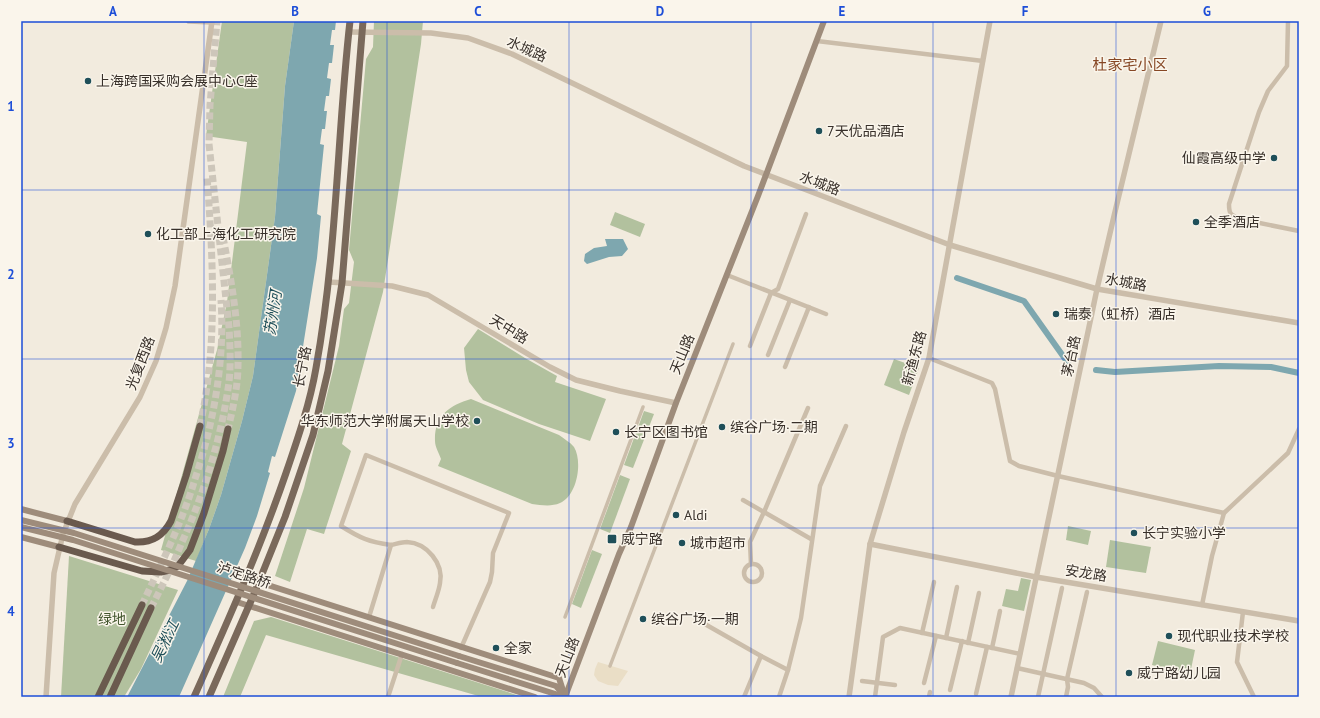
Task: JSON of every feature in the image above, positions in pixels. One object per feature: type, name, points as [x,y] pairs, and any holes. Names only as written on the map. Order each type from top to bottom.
[{"type":"highway","points":[[68,520],[135,542],[147,542],[158,537],[168,528],[174,514],[200,426]]},
{"type":"highway","points":[[59,547],[142,571],[161,572],[178,566],[190,550],[204,513],[223,451],[228,429]]},
{"type":"highway","points":[[98,697],[142,605]]},
{"type":"highway","points":[[110,697],[151,608]]},
{"type":"main road","name":"长宁路","points":[[194,697],[237,602],[272,514],[300,431],[316,369],[329,282],[350,21]]},
{"type":"main road","name":"长宁路","points":[[209,697],[249,606],[285,517],[313,434],[328,371],[342,283],[363,21]]},
{"type":"main road","name":"天山路","points":[[565,697],[619,554],[631,527],[676,403],[727,275],[824,21]]},
{"type":"main road","points":[[21,509],[68,520]]},
{"type":"main road","name":"泸定路桥","points":[[21,520],[88,538],[458,659]]},
{"type":"main road","name":"泸定路桥","points":[[21,527],[73,540],[458,659]]},
{"type":"main road","points":[[21,537],[59,547]]},
{"type":"main road","points":[[246,578],[461,648],[559,678],[565,697]]},
{"type":"main road","points":[[237,602],[535,697]]},
{"type":"main road","points":[[458,659],[556,686],[565,697]]},
{"type":"street","points":[[189,21],[212,22]]},
{"type":"street","name":"新渔东路","points":[[849,697],[870,544],[904,432],[929,358],[990,21]]},
{"type":"street","name":"茅台路","points":[[1012,697],[1097,289],[1161,21]]},
{"type":"street","points":[[1288,21],[1286,66],[1268,92],[1259,112],[1229,204],[1229,211],[1232,216],[1240,219],[1299,231]]},
{"type":"street","name":"光复西路","points":[[46,697],[53,586],[59,547],[68,520],[81,494],[140,397],[156,361],[166,328],[175,286],[212,22]]},
{"type":"street","name":"水城路","points":[[349,32],[431,33],[468,38],[512,54],[744,166],[950,245],[1097,289],[1299,323]]},
{"type":"street","points":[[817,41],[983,61]]},
{"type":"street","points":[[750,346],[771,293],[778,289],[806,214]]},
{"type":"street","points":[[727,275],[826,314]]},
{"type":"street","name":"天中路","points":[[329,282],[392,286],[428,295],[550,367],[576,380],[676,403]]},
{"type":"street","points":[[768,355],[790,300]]},
{"type":"street","points":[[785,367],[809,307]]},
{"type":"street","points":[[610,666],[733,344]]},
{"type":"street","points":[[929,358],[992,383],[996,389],[1010,461],[1019,466],[1224,513]]},
{"type":"street","points":[[565,617],[643,407]]},
{"type":"street","points":[[751,564],[750,542],[808,408]]},
{"type":"street","points":[[779,697],[788,670],[801,618],[811,539],[820,486],[846,426]]},
{"type":"street","points":[[1202,605],[1212,556],[1224,513],[1288,453],[1299,429]]},
{"type":"street","points":[[433,607],[441,582],[439,567],[432,554],[419,545],[407,542],[391,545],[376,543],[357,536],[341,526],[366,455],[509,513],[493,553],[490,582],[461,648]]},
{"type":"street","points":[[743,500],[811,539]]},
{"type":"street","name":"安龙路","points":[[870,544],[1036,577],[1299,621]]},
{"type":"street","points":[[369,617],[391,545]]},
{"type":"street","points":[[922,633],[934,582]]},
{"type":"street","points":[[946,638],[957,587]]},
{"type":"street","points":[[1038,697],[1062,588]]},
{"type":"street","points":[[1066,697],[1068,687],[1067,679],[1086,592]]},
{"type":"street","points":[[968,643],[979,593]]},
{"type":"street","points":[[976,694],[1000,611]]},
{"type":"street","points":[[1244,612],[1237,662],[1254,697]]},
{"type":"street","points":[[696,619],[788,670]]},
{"type":"street","points":[[875,697],[883,638],[900,628],[1020,654]]},
{"type":"street","points":[[924,683],[936,636]]},
{"type":"street","points":[[950,690],[962,641]]},
{"type":"street","points":[[388,697],[402,654]]},
{"type":"street","points":[[744,697],[761,656]]},
{"type":"street","points":[[1017,668],[1084,683],[1094,688],[1102,697]]},
{"type":"street","points":[[862,680],[895,685]]},
{"type":"green space","points":[[222,21],[294,21],[285,86],[275,217],[253,376],[221,495],[196,561],[161,550],[217,350],[227,302],[247,142],[206,136]]},
{"type":"green space","points":[[374,21],[423,21],[421,44],[383,292],[342,444],[351,451],[324,534],[307,529],[290,582],[275,576],[304,488],[339,346],[344,309],[349,303],[354,262],[349,250],[366,59],[373,47]]},
{"type":"green space","points":[[615,212],[645,224],[640,237],[610,225]]},
{"type":"green space","points":[[478,329],[557,376],[555,382],[606,399],[590,441],[539,424],[483,400],[469,382],[466,370],[464,348]]},
{"type":"green space","points":[[894,359],[919,368],[909,395],[884,385]]},
{"type":"green space","points":[[471,399],[559,435],[574,447],[577,453],[578,461],[577,478],[571,493],[566,499],[553,505],[532,504],[438,466],[441,459],[435,443],[437,425],[444,413],[456,405]]},
{"type":"green space","points":[[644,411],[654,414],[633,468],[624,465]]},
{"type":"green space","points":[[620,475],[630,479],[610,533],[600,529]]},
{"type":"green space","points":[[1068,526],[1091,531],[1088,545],[1066,540]]},
{"type":"green space","points":[[1110,540],[1151,547],[1146,573],[1106,567]]},
{"type":"green space","points":[[592,550],[602,554],[581,608],[572,604]]},
{"type":"green space","name":"绿地","points":[[69,556],[178,590],[141,669],[124,697],[61,697]]},
{"type":"green space","points":[[1021,578],[1031,580],[1024,611],[1002,606],[1006,589],[1018,591]]},
{"type":"green space","points":[[271,617],[523,697],[482,697],[266,635],[240,697],[223,697],[254,621]]},
{"type":"green space","points":[[1158,641],[1195,650],[1190,674],[1152,665]]},
{"type":"shaded area","points":[[598,662],[628,671],[618,686],[608,685],[598,681],[594,675]]},
{"type":"water","points":[[294,21],[336,21],[335,30],[332,30],[330,45],[334,45],[332,63],[329,63],[327,78],[331,79],[329,96],[326,96],[324,111],[327,111],[325,129],[322,129],[320,144],[324,145],[317,214],[321,216],[317,258],[296,391],[275,457],[272,456],[268,472],[270,473],[257,516],[245,548],[179,697],[127,697],[187,581],[209,529],[221,495],[242,421],[253,376],[275,217],[285,86]]},
{"type":"water","points":[[605,239],[623,239],[628,249],[622,256],[609,257],[587,264],[584,261],[585,254],[594,248],[607,246]]},
{"type":"waterway","points":[[957,278],[1024,301],[1068,363]]},
{"type":"waterway","points":[[1096,370],[1115,372],[1219,366],[1271,367],[1299,373]]},
{"type":"tunnel","points":[[151,608],[175,559],[205,484],[222,423],[229,382],[229,327],[209,144],[210,105],[217,21]]},
{"type":"tunnel","points":[[200,426],[206,395],[212,333],[212,270],[207,176]]},
{"type":"tunnel","points":[[223,237],[234,301],[238,349],[238,373],[228,429]]},
{"type":"tunnel","points":[[142,605],[184,511],[208,435],[220,368],[222,323],[221,300]]},
{"type":"place","name":"上海跨国采购会展中心C座","points":[[88,81]]},
{"type":"place","name":"7天优品酒店","points":[[819,131]]},
{"type":"place","name":"仙霞高级中学","points":[[1274,158]]},
{"type":"place","name":"全季酒店","points":[[1196,222]]},
{"type":"place","name":"化工部上海化工研究院","points":[[148,234]]},
{"type":"place","name":"瑞泰（虹桥）酒店","points":[[1056,314]]},
{"type":"place","name":"华东师范大学附属天山学校","points":[[477,421]]},
{"type":"place","name":"缤谷广场·二期","points":[[722,427]]},
{"type":"place","name":"长宁区图书馆","points":[[616,432]]},
{"type":"place","name":"Aldi","points":[[676,515]]},
{"type":"place","name":"长宁实验小学","points":[[1134,533]]},
{"type":"place","name":"威宁路","points":[[612,539]]},
{"type":"place","name":"城市超市","points":[[682,543]]},
{"type":"place","name":"缤谷广场·一期","points":[[643,619]]},
{"type":"place","name":"现代职业技术学校","points":[[1169,636]]},
{"type":"place","name":"全家","points":[[496,648]]},
{"type":"place","name":"威宁路幼儿园","points":[[1129,673]]},
{"type":"district","name":"杜家宅小区","points":[[1130,65]]},
{"type":"water label","name":"苏州河","points":[[273,313]]},
{"type":"water label","name":"吴淞江","points":[[165,641]]}]
